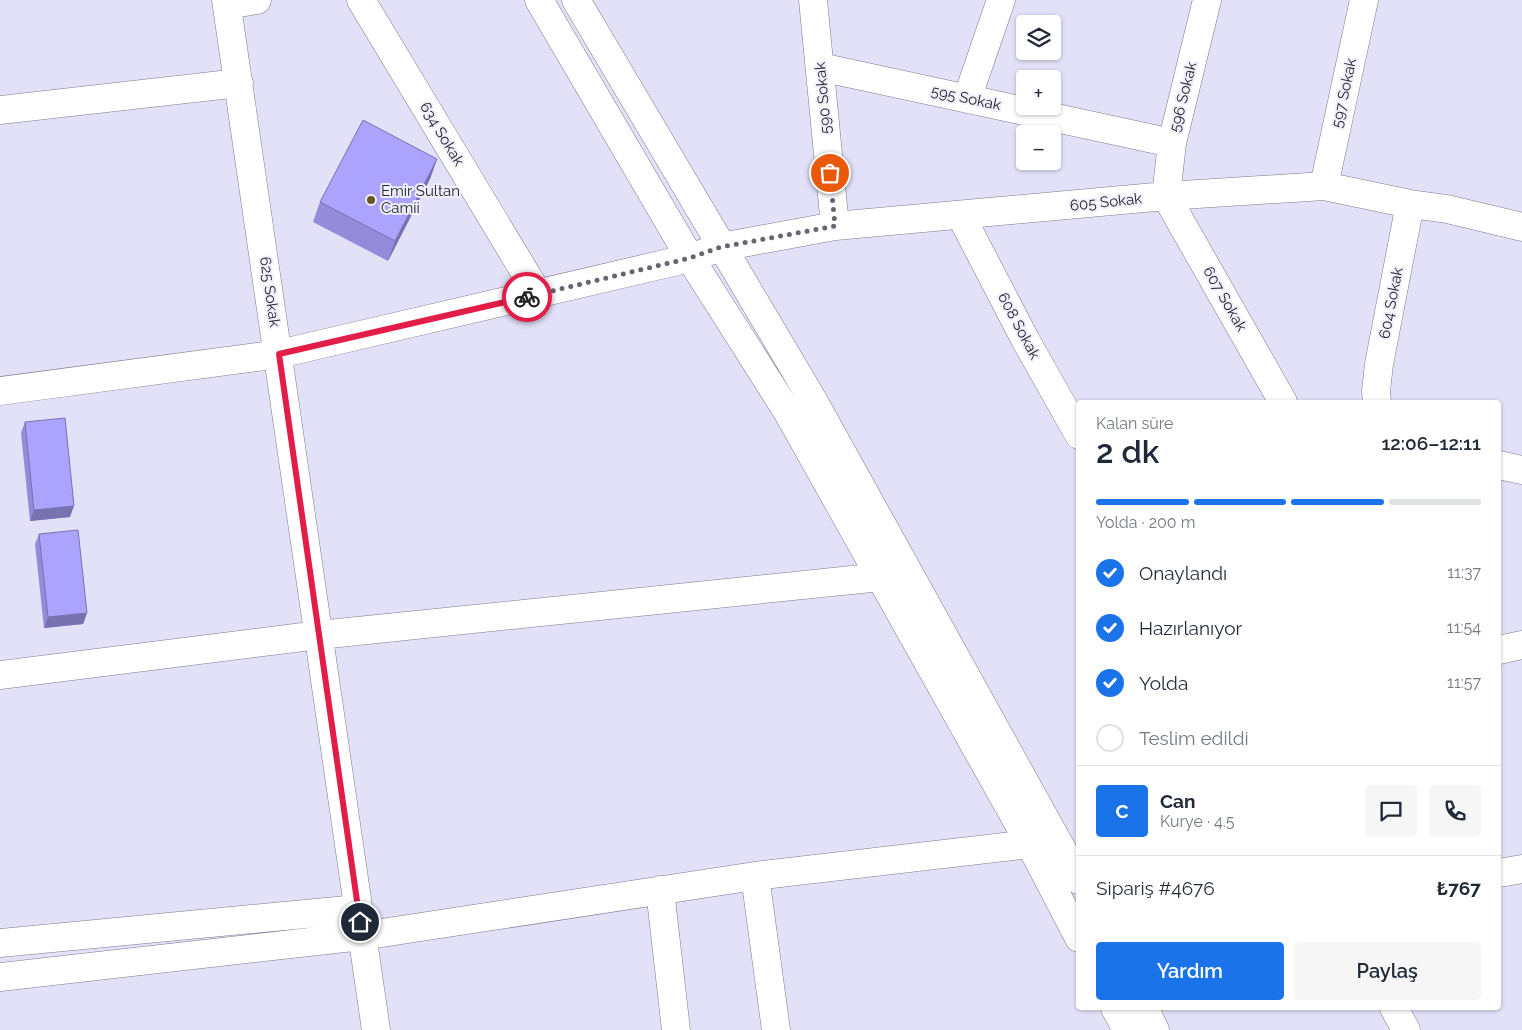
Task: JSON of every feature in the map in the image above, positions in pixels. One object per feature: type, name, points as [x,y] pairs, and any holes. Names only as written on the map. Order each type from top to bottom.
[{"type":"street","points":[[227,3],[257,0]]},
{"type":"street","name":"634 Sokak","points":[[361,0],[538,294]]},
{"type":"street","points":[[539,0],[690,258],[787,411],[1030,844],[1076,932]]},
{"type":"street","points":[[576,0],[814,402],[1076,875]]},
{"type":"street","name":"590 Sokak","points":[[813,0],[835,226]]},
{"type":"street","points":[[967,99],[1001,0]]},
{"type":"street","name":"596 Sokak","points":[[1166,196],[1172,143],[1207,0]]},
{"type":"street","name":"597 Sokak","points":[[1324,186],[1364,0]]},
{"type":"street","name":"625 Sokak","points":[[227,3],[376,1030]]},
{"type":"street","name":"595 Sokak","points":[[820,67],[1172,143]]},
{"type":"street","points":[[0,110],[239,83]]},
{"type":"street","name":"605 Sokak","points":[[0,391],[279,354],[690,258],[721,247],[835,226],[1166,196],[1324,186],[1410,204],[1447,209],[1522,227]]},
{"type":"street","name":"607 Sokak","points":[[1166,196],[1283,400]]},
{"type":"street","name":"604 Sokak","points":[[1377,400],[1379,364],[1410,204]]},
{"type":"street","name":"608 Sokak","points":[[961,216],[1026,341],[1076,430]]},
{"type":"street","points":[[1501,465],[1522,470]]},
{"type":"street","points":[[0,675],[319,635],[881,578]]},
{"type":"street","points":[[1501,650],[1522,645]]},
{"type":"street","points":[[0,977],[362,936],[755,876],[1030,844]]},
{"type":"street","points":[[1501,873],[1522,869]]},
{"type":"street","points":[[755,876],[776,1030]]},
{"type":"street","points":[[660,890],[676,1030]]},
{"type":"street","points":[[0,943],[358,909]]},
{"type":"street","points":[[1116,1010],[1127,1030]]},
{"type":"street","points":[[1145,1010],[1156,1030]]},
{"type":"street","points":[[1395,1010],[1406,1030]]},
{"type":"building","name":"Emir Sultan Camii","points":[[363,120],[437,159],[395,241],[320,202]]},
{"type":"building","points":[[65,418],[74,506],[34,510],[25,422]]},
{"type":"building","points":[[78,530],[87,613],[48,617],[39,534]]},
{"type":"way so far","points":[[527,297],[690,258],[721,247],[835,226],[830,173]]},
{"type":"place","name":"Emir Sultan Camii","points":[[371,200]]},
{"type":"route","points":[[360,922],[279,354],[527,297]]}]
